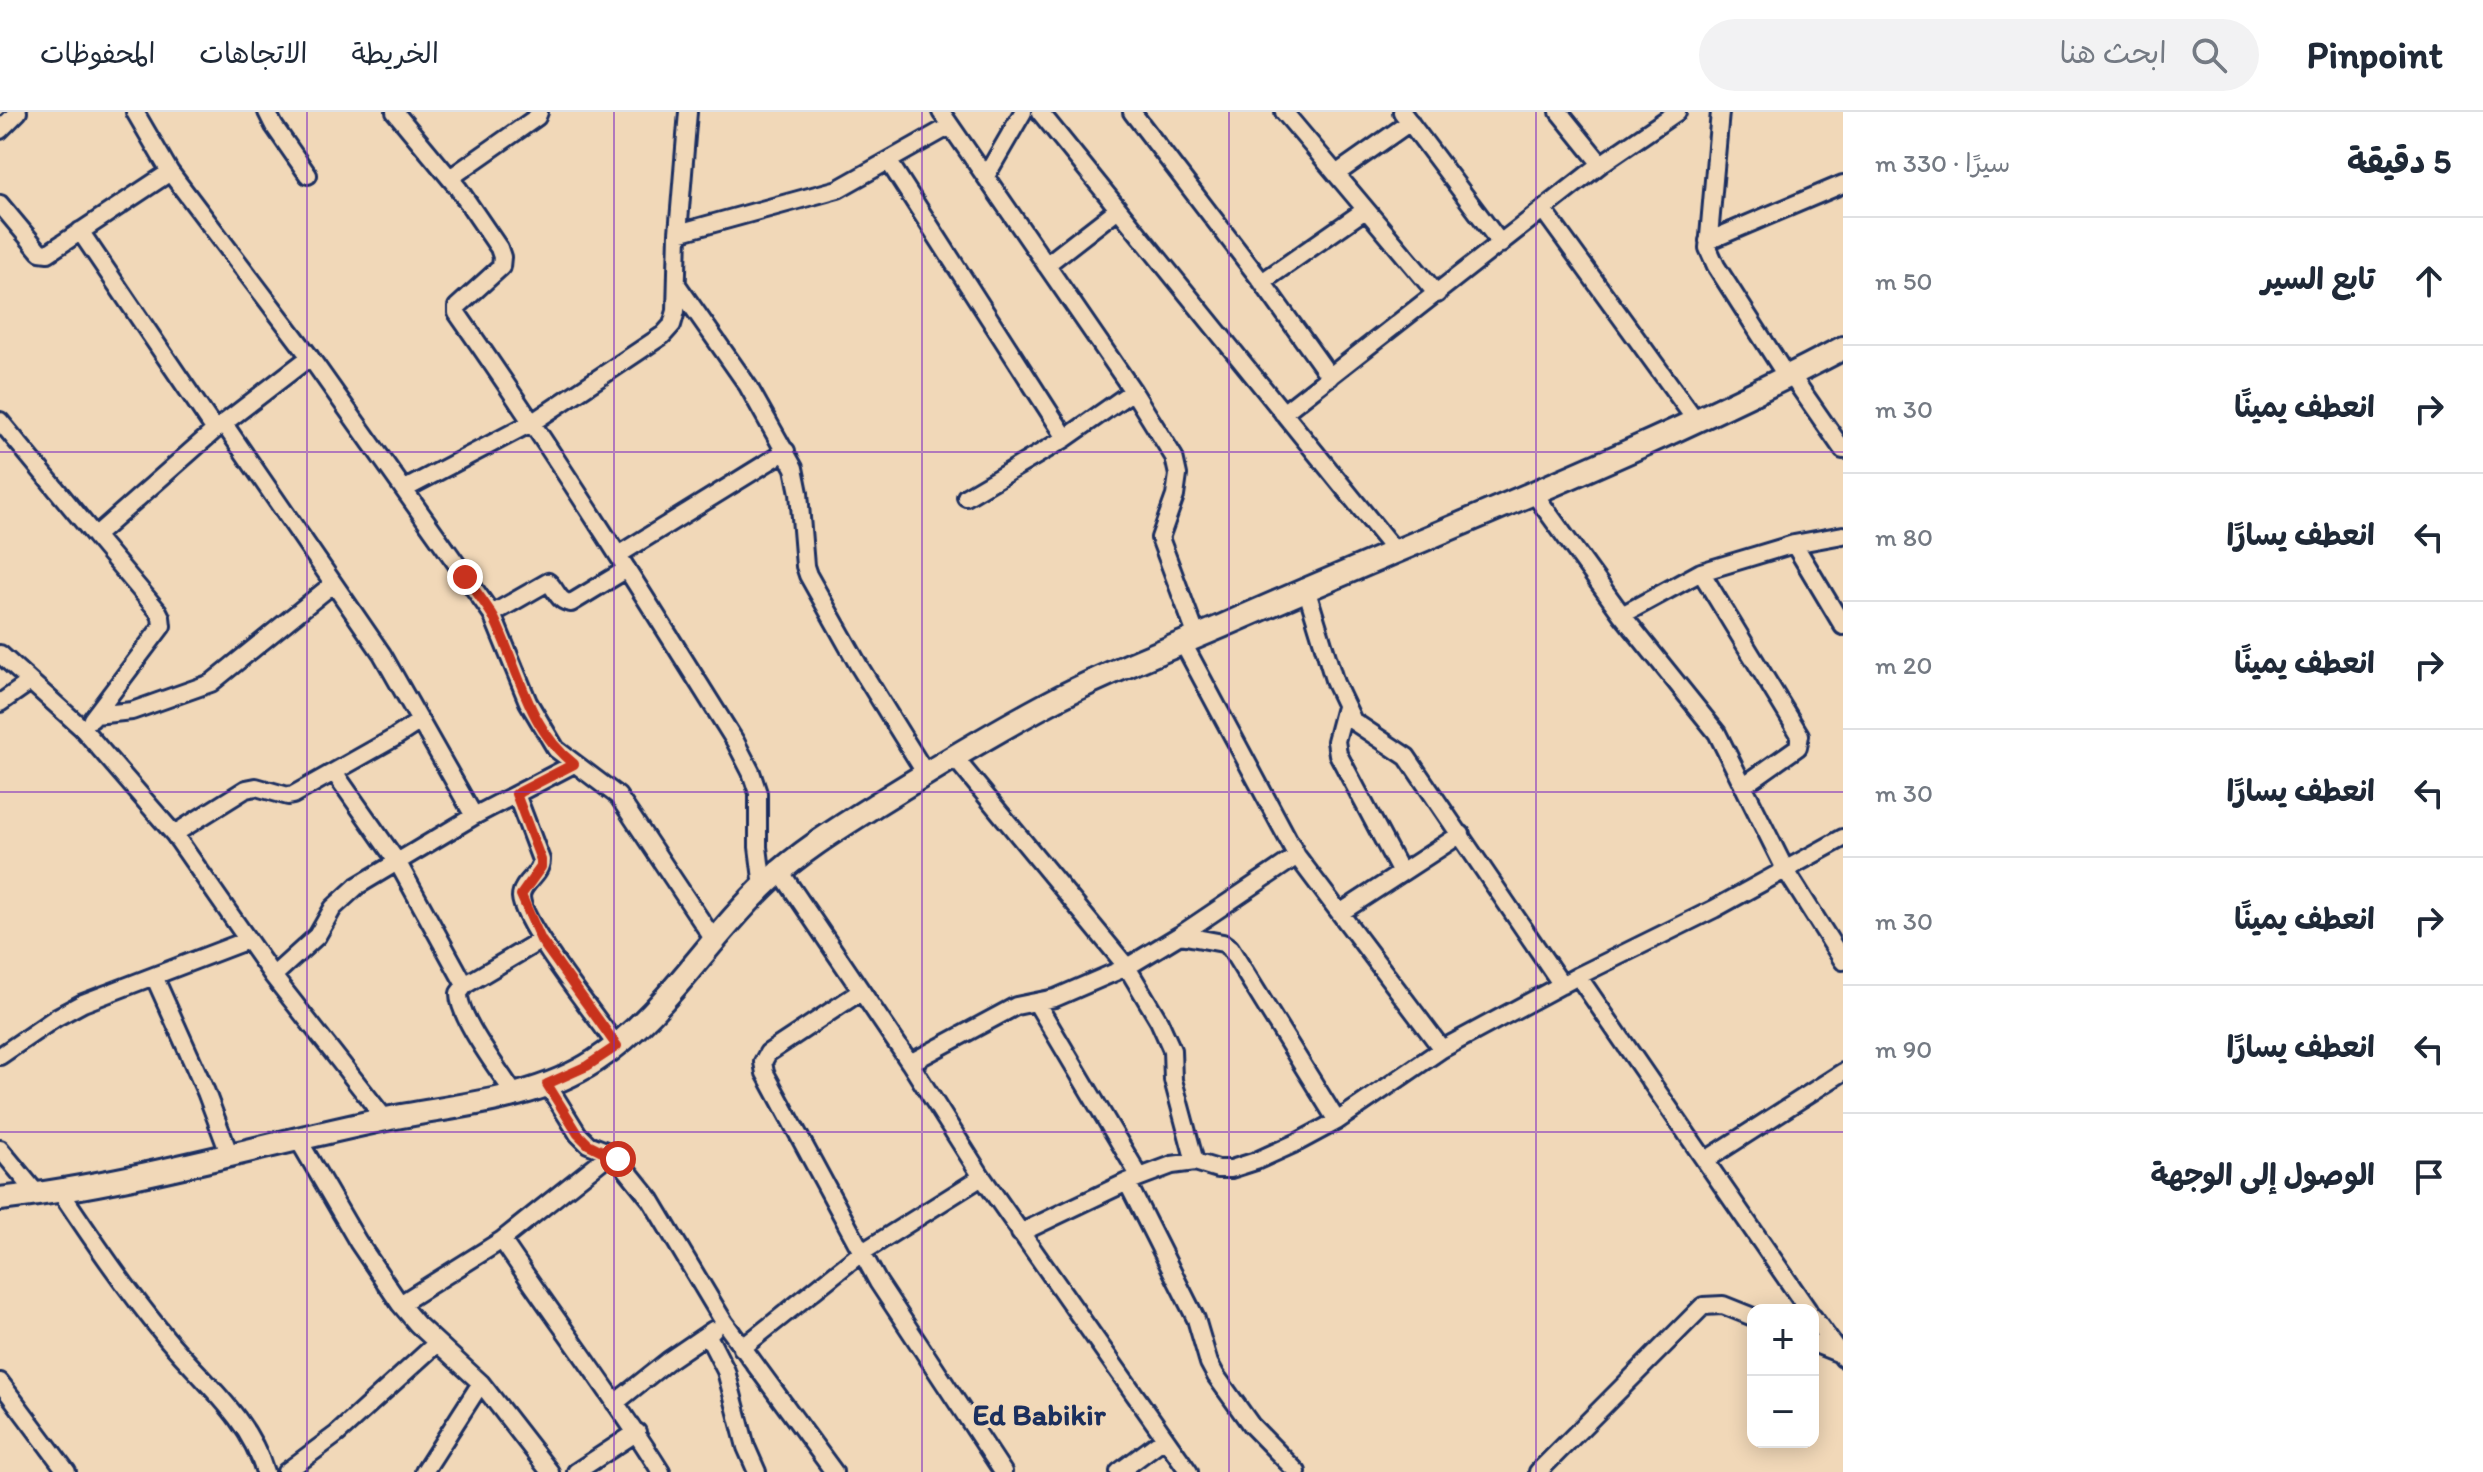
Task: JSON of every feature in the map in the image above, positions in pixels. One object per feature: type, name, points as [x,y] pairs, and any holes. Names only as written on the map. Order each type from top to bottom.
[{"type":"street","points":[[0,130],[18,112]]},
{"type":"street","points":[[135,112],[170,172],[310,357],[492,614],[528,702],[556,749],[618,796],[714,940]]},
{"type":"street","points":[[267,112],[308,175]]},
{"type":"street","points":[[395,112],[450,178],[499,248],[502,257],[501,267],[462,301],[457,313],[533,422],[735,741],[751,772],[758,793],[758,847],[763,887]]},
{"type":"street","points":[[450,178],[537,117],[539,112]]},
{"type":"street","points":[[405,489],[533,422],[663,335],[672,325],[678,286],[678,233],[688,112]]},
{"type":"street","points":[[986,176],[1023,112]]},
{"type":"street","points":[[1040,112],[1395,551]]},
{"type":"street","points":[[1132,112],[1330,377]]},
{"type":"street","points":[[1284,112],[1437,294]]},
{"type":"street","points":[[1559,112],[1601,164]]},
{"type":"street","points":[[1283,413],[1601,164],[1677,112]]},
{"type":"street","points":[[1720,112],[1708,241],[1716,266],[1789,376],[1843,450]]},
{"type":"street","points":[[1336,174],[1406,117],[1501,244]]},
{"type":"street","points":[[678,233],[838,189],[889,162],[945,119],[1133,391],[1174,457],[1178,475],[1175,496],[1160,538],[1190,640],[1297,856],[1442,1049]]},
{"type":"street","points":[[889,162],[1066,438]]},
{"type":"street","points":[[0,204],[43,253],[48,253],[170,172]]},
{"type":"street","points":[[1708,241],[1843,184]]},
{"type":"street","points":[[1046,265],[1118,209]]},
{"type":"street","points":[[1262,282],[1365,210]]},
{"type":"street","points":[[1544,211],[1697,422]]},
{"type":"street","points":[[80,231],[382,654],[474,816]]},
{"type":"street","points":[[678,286],[748,386],[786,451],[794,468],[799,493],[808,575],[889,717],[926,774]]},
{"type":"street","points":[[0,1199],[49,1193],[230,1156],[385,1119],[515,1095],[587,1066],[617,1046],[647,1018],[714,940],[780,871],[809,848],[954,757],[1054,700],[1306,588],[1697,422],[1843,348]]},
{"type":"street","points":[[95,536],[219,427],[310,357]]},
{"type":"street","points":[[966,497],[1066,438],[1133,391]]},
{"type":"street","points":[[0,421],[161,617],[162,626],[82,728]]},
{"type":"street","points":[[618,555],[786,451]]},
{"type":"street","points":[[1533,492],[1622,615],[1717,733],[1785,869],[1843,961]]},
{"type":"street","points":[[1622,615],[1701,572],[1794,544],[1843,535]]},
{"type":"street","points":[[1794,544],[1843,626]]},
{"type":"street","points":[[492,614],[548,582],[560,599],[571,603],[627,569]]},
{"type":"street","points":[[1701,572],[1800,735],[1798,747],[1743,786]]},
{"type":"street","points":[[95,715],[132,711],[211,683],[333,584]]},
{"type":"street","points":[[1306,588],[1345,707],[1357,725],[1383,738],[1407,757],[1562,985]]},
{"type":"street","points":[[0,654],[82,728],[174,834],[273,976],[385,1119]]},
{"type":"street","points":[[0,703],[30,682]]},
{"type":"street","points":[[1345,707],[1336,741],[1338,754],[1401,873]]},
{"type":"street","points":[[174,834],[246,789],[256,787],[291,796],[420,721]]},
{"type":"street","points":[[954,757],[1127,967],[1168,1037],[1173,1080],[1195,1162]]},
{"type":"street","points":[[273,976],[322,931],[337,904],[357,886],[474,816],[574,764]]},
{"type":"street","points":[[334,772],[398,863],[465,985]]},
{"type":"street","points":[[516,794],[541,860],[541,867],[521,895],[541,940],[617,1046]]},
{"type":"street","points":[[1340,913],[1461,834]]},
{"type":"street","points":[[1020,1233],[1133,1180],[1183,1161],[1231,1169],[1270,1155],[1337,1121],[1442,1049],[1578,976],[1714,909],[1843,838]]},
{"type":"street","points":[[910,1063],[1010,1009],[1055,998],[1127,967],[1297,856]]},
{"type":"street","points":[[780,871],[1020,1233],[1189,1472]]},
{"type":"street","points":[[1180,935],[1223,943],[1230,948],[1337,1121]]},
{"type":"street","points":[[0,1056],[70,1010],[248,940]]},
{"type":"street","points":[[515,1095],[461,1006],[459,993],[465,985],[541,940]]},
{"type":"street","points":[[154,976],[206,1092],[230,1156]]},
{"type":"street","points":[[1578,976],[1804,1304]]},
{"type":"street","points":[[860,992],[768,1053],[763,1062],[765,1073],[861,1253],[1003,1472]]},
{"type":"street","points":[[1036,1002],[1133,1180],[1196,1319],[1216,1376],[1251,1425],[1297,1472]]},
{"type":"street","points":[[1706,1160],[1843,1072]]},
{"type":"street","points":[[547,1084],[578,1134],[588,1144],[611,1153],[651,1200],[724,1322],[834,1472]]},
{"type":"street","points":[[298,1139],[358,1242],[400,1304],[481,1383],[550,1472]]},
{"type":"street","points":[[0,1149],[49,1193],[171,1344],[235,1413],[250,1434],[265,1472]]},
{"type":"street","points":[[400,1304],[502,1240],[611,1153]]},
{"type":"street","points":[[742,1348],[861,1253],[982,1177]]},
{"type":"street","points":[[502,1240],[637,1432],[661,1472]]},
{"type":"street","points":[[1538,1472],[1703,1306],[1723,1305],[1747,1315]]},
{"type":"street","points":[[615,1403],[724,1322]]},
{"type":"street","points":[[1819,1325],[1841,1356]]},
{"type":"street","points":[[707,1334],[726,1371],[746,1447],[757,1472]]},
{"type":"street","points":[[286,1472],[337,1434],[437,1343]]},
{"type":"street","points":[[1819,1346],[1841,1356]]},
{"type":"street","points":[[0,1382],[67,1472]]},
{"type":"street","points":[[433,1468],[481,1383]]},
{"type":"street","points":[[576,1472],[637,1432]]},
{"type":"street","points":[[1119,1472],[1165,1438]]},
{"type":"district","name":"Ed Babikir","points":[[1039,1415]]},
{"type":"route","points":[[465,577],[492,614],[528,702],[556,749],[574,764],[516,794],[541,860],[541,867],[521,895],[541,940],[617,1046],[587,1066],[547,1084],[578,1134],[588,1144],[618,1159]]}]
